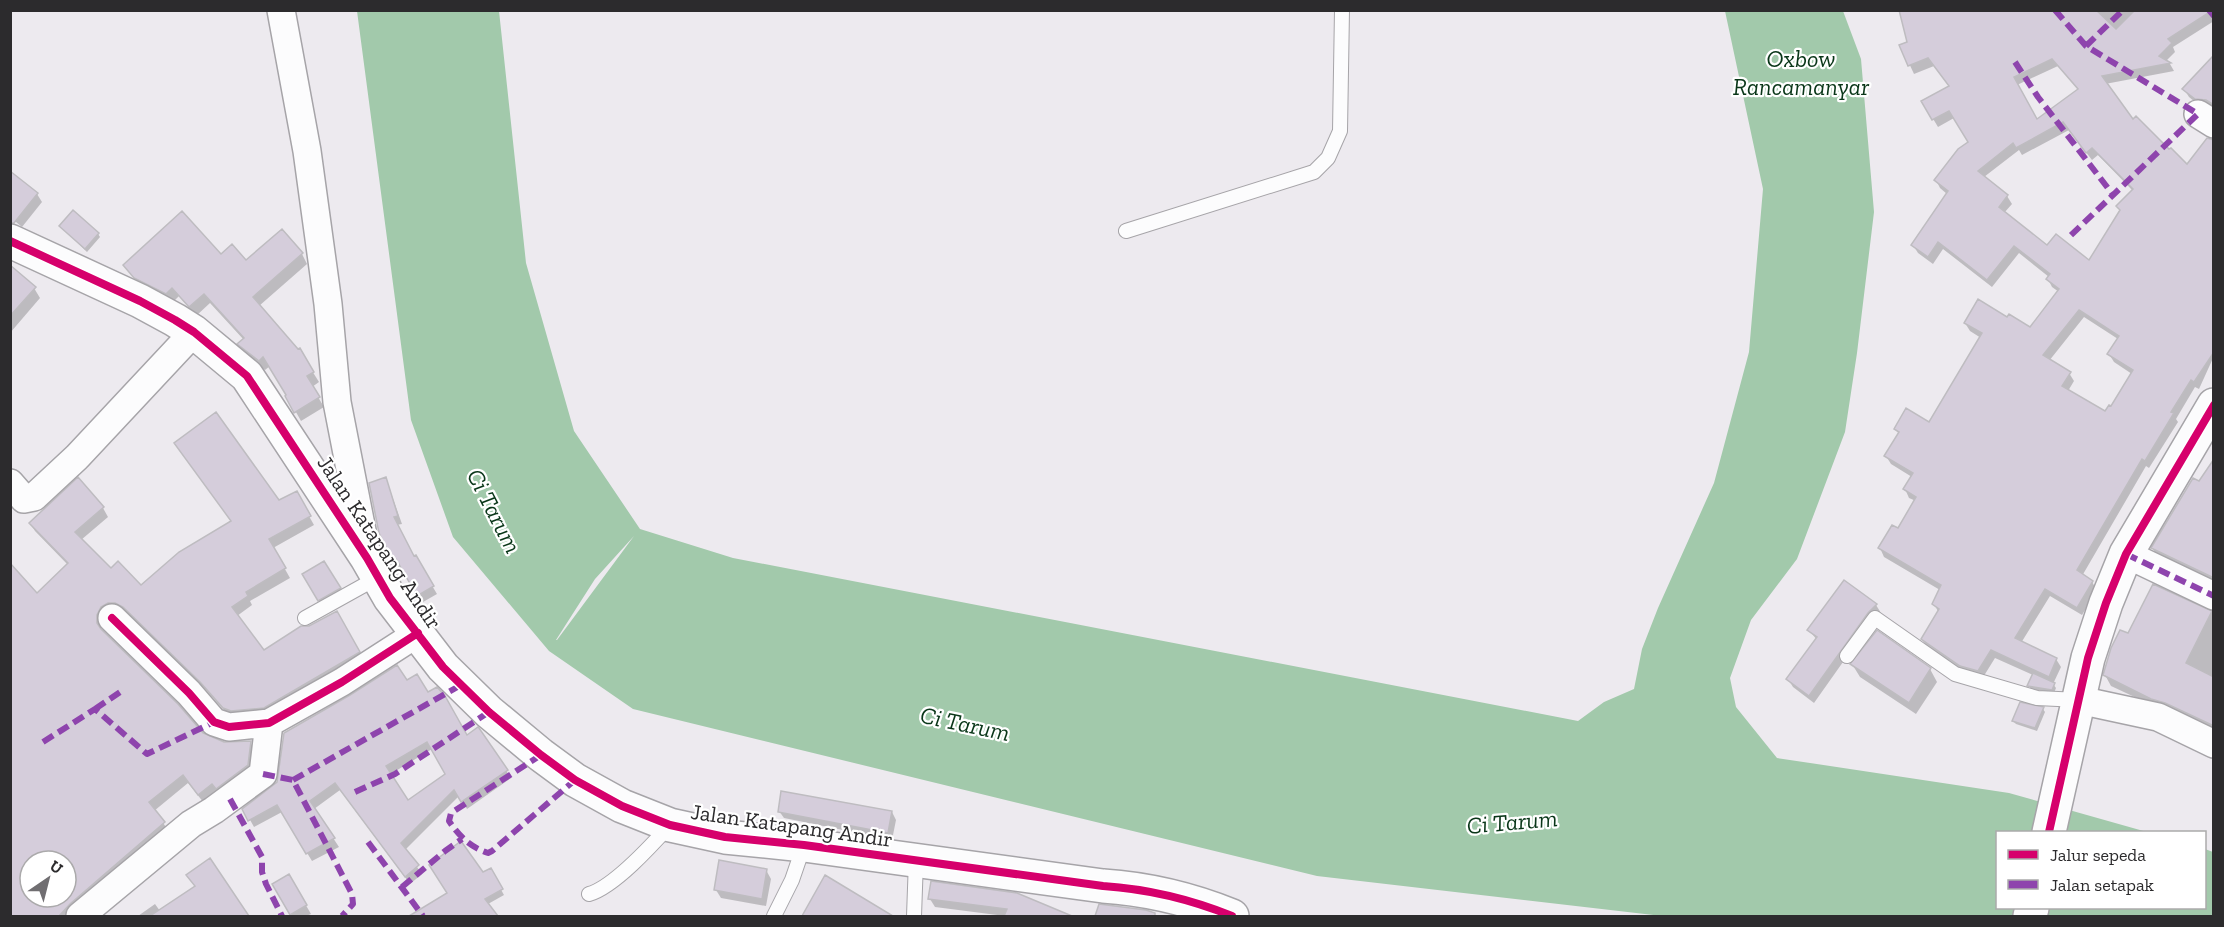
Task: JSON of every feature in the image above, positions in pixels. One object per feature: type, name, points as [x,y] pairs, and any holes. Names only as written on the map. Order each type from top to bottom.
[{"type":"street","points":[[280,10],[307,151],[328,304],[337,402],[372,568]]},
{"type":"street","name":"Jalan Katapang Andir","points":[[10,241],[140,301],[194,332],[248,376],[390,598],[449,673],[489,712],[541,756],[575,780],[622,807],[670,825],[725,837],[804,845],[1139,889],[1179,898],[1232,916]]},
{"type":"street","points":[[10,483],[24,499],[34,497],[77,457],[194,332]]},
{"type":"street","points":[[2049,831],[2088,658],[2102,614],[2126,554],[2214,405]]},
{"type":"street","points":[[2126,554],[2214,596]]},
{"type":"street","points":[[112,618],[189,693],[214,722],[229,727],[269,723],[342,682],[418,633]]},
{"type":"street","points":[[2079,700],[2158,717],[2214,744]]},
{"type":"street","points":[[80,916],[191,824],[263,774],[269,723]]},
{"type":"lane","points":[[1126,231],[1314,172],[1328,158],[1340,131],[1342,10]]},
{"type":"lane","points":[[305,618],[372,568]]},
{"type":"lane","points":[[1847,656],[1875,618],[1955,675],[2037,698],[2079,700]]},
{"type":"lane","points":[[589,894],[604,888],[656,841],[670,825]]},
{"type":"lane","points":[[774,916],[792,880],[804,845]]},
{"type":"lane","points":[[914,916],[916,860]]},
{"type":"water","points":[[357,11],[499,11],[526,263],[574,431],[640,529],[733,558],[1578,721],[1604,702],[1634,689],[1642,649],[1714,483],[1749,352],[1763,189],[1725,11],[1843,11],[1861,59],[1874,212],[1845,432],[1797,559],[1751,620],[1730,678],[1736,707],[1777,758],[2009,793],[2143,831],[1996,831],[1996,909],[2206,909],[2206,849],[2213,852],[2213,916],[1662,916],[1317,876],[633,709],[549,651],[453,537],[411,420]],"holes":[[[634,536],[557,640],[595,579]]]},
{"type":"building","points":[[1899,10],[2096,10],[2116,29],[2135,10],[2213,10],[2168,39],[2172,43],[2159,56],[2171,63],[2102,76],[2133,119],[2136,116],[2187,164],[2207,138],[2214,140],[2214,352],[2194,382],[2191,380],[2171,412],[2174,413],[2145,461],[2142,459],[2077,570],[2093,581],[2077,608],[2045,589],[2015,638],[2057,658],[2049,677],[1991,650],[1978,671],[1960,666],[1921,639],[1939,609],[1932,604],[1941,585],[1878,548],[1892,525],[1898,528],[1916,497],[1903,489],[1913,473],[1884,456],[1899,432],[1894,429],[1906,408],[1929,422],[1982,333],[1964,323],[1978,299],[2007,317],[2009,314],[2030,327],[2059,289],[2046,279],[2050,274],[2014,246],[1987,280],[1938,242],[1928,257],[1911,245],[1948,191],[1934,180],[1958,149],[1968,142],[1949,111],[1932,120],[1921,101],[1949,86],[1928,58],[1908,66],[1899,45],[1907,42]],"holes":[[[2052,59],[2078,89],[2037,119],[2014,77]],[[2063,122],[2086,153],[2092,148],[2133,189],[2116,206],[2120,210],[2089,260],[2056,234],[2047,245],[1999,207],[2008,195],[1978,171],[2013,143],[2016,148]],[[2079,310],[2119,336],[2107,354],[2133,370],[2111,406],[2109,405],[2105,411],[2062,386],[2071,372],[2043,355]]]},
{"type":"building","points":[[2214,55],[2214,105],[2206,100],[2195,99],[2182,89]]},
{"type":"building","points":[[10,171],[38,193],[14,223],[10,223]]},
{"type":"building","points":[[73,210],[99,233],[85,249],[59,226]]},
{"type":"building","points":[[182,211],[221,254],[232,244],[246,260],[282,229],[303,253],[253,297],[298,349],[300,348],[314,372],[307,376],[320,397],[294,413],[263,357],[259,361],[237,344],[244,338],[204,294],[189,307],[172,288],[166,294],[134,278],[123,265]]},
{"type":"building","points":[[10,265],[36,287],[10,316]]},
{"type":"building","points":[[216,412],[279,500],[297,491],[311,516],[269,539],[286,568],[246,592],[248,596],[232,607],[264,650],[301,626],[309,626],[337,611],[360,652],[264,708],[231,711],[223,708],[200,682],[123,607],[115,603],[108,603],[101,607],[97,615],[97,623],[101,629],[178,704],[203,733],[224,742],[251,741],[248,765],[216,789],[212,784],[198,795],[183,775],[149,802],[165,822],[78,897],[78,849],[18,849],[18,909],[65,909],[59,916],[10,916],[10,563],[37,593],[68,563],[29,523],[78,477],[104,507],[75,532],[111,568],[118,561],[141,585],[179,552],[231,521],[174,443]]},
{"type":"building","points":[[2214,459],[2214,578],[2151,548],[2193,478],[2199,481]]},
{"type":"building","points":[[386,477],[398,516],[394,517],[414,556],[416,555],[434,586],[417,596],[396,559],[392,560],[379,533],[369,483]]},
{"type":"building","points":[[324,561],[341,588],[318,601],[302,574]]},
{"type":"building","points":[[1844,580],[1877,604],[1868,613],[1809,696],[1786,679],[1817,637],[1807,630]]},
{"type":"building","points":[[2153,584],[2212,611],[2186,663],[2214,677],[2214,726],[2103,675],[2111,648],[2120,630],[2128,633]]},
{"type":"building","points":[[1877,630],[1931,668],[1909,703],[1850,664]]},
{"type":"building","points":[[397,665],[407,680],[417,674],[428,692],[437,687],[445,696],[467,735],[479,728],[508,770],[461,802],[454,790],[401,843],[419,865],[405,877],[335,783],[310,801],[335,838],[306,854],[277,805],[248,821],[242,809],[277,782],[284,733]],"holes":[[[427,742],[445,774],[408,800],[386,766]]]},
{"type":"building","points":[[2033,673],[2055,683],[2052,690],[2027,686]]},
{"type":"building","points":[[2020,702],[2044,707],[2035,728],[2012,721]]},
{"type":"building","points":[[781,791],[892,811],[888,833],[778,812]]},
{"type":"building","points":[[461,841],[483,872],[491,868],[503,889],[485,899],[498,916],[409,916],[447,893],[429,865]]},
{"type":"building","points":[[210,858],[249,916],[150,916],[195,886],[186,875]]},
{"type":"building","points":[[719,860],[767,869],[762,899],[714,890]]},
{"type":"building","points":[[289,874],[307,905],[290,915],[272,884]]},
{"type":"building","points":[[825,875],[893,916],[802,916]]},
{"type":"building","points":[[931,881],[1017,893],[1072,916],[1004,916],[1007,909],[928,899]]},
{"type":"building","points":[[1099,904],[1146,910],[1155,913],[1155,916],[1095,916]]},
{"type":"marked path","points":[[2055,10],[2086,46],[2198,114],[2069,237]]},
{"type":"marked path","points":[[2086,46],[2123,10]]},
{"type":"marked path","points":[[2209,10],[2214,16]]},
{"type":"marked path","points":[[2015,62],[2038,97],[2114,196]]},
{"type":"marked path","points":[[2126,554],[2214,596]]},
{"type":"marked path","points":[[293,780],[461,685]]},
{"type":"marked path","points":[[95,709],[123,690]]},
{"type":"marked path","points":[[43,742],[95,709],[147,754],[214,722]]},
{"type":"marked path","points":[[355,792],[395,774],[489,712]]},
{"type":"marked path","points":[[541,755],[451,813],[449,821],[476,848],[488,853],[492,851],[575,780]]},
{"type":"marked path","points":[[263,774],[293,780],[352,894],[353,904],[342,916]]},
{"type":"marked path","points":[[230,799],[262,857],[262,872],[266,884],[282,916]]},
{"type":"marked path","points":[[402,887],[462,839]]},
{"type":"marked path","points":[[368,842],[423,916]]},
{"type":"cycle path","points":[[10,241],[140,301],[175,320],[194,332],[247,376],[367,558],[390,598],[443,667],[489,712],[541,755],[575,780],[622,806],[670,825],[725,837],[804,845],[1153,892],[1232,916]]},
{"type":"cycle path","points":[[2049,831],[2088,658],[2106,603],[2126,554],[2214,405]]},
{"type":"cycle path","points":[[112,618],[189,693],[214,722],[229,727],[269,723],[342,682],[418,633]]},
{"type":"water label","name":"Oxbow Rancamanyar","points":[[1801,73]]},
{"type":"water label","name":"Ci Tarum","points":[[494,511]]},
{"type":"water label","name":"Ci Tarum","points":[[965,724]]},
{"type":"water label","name":"Ci Tarum","points":[[1512,822]]}]
